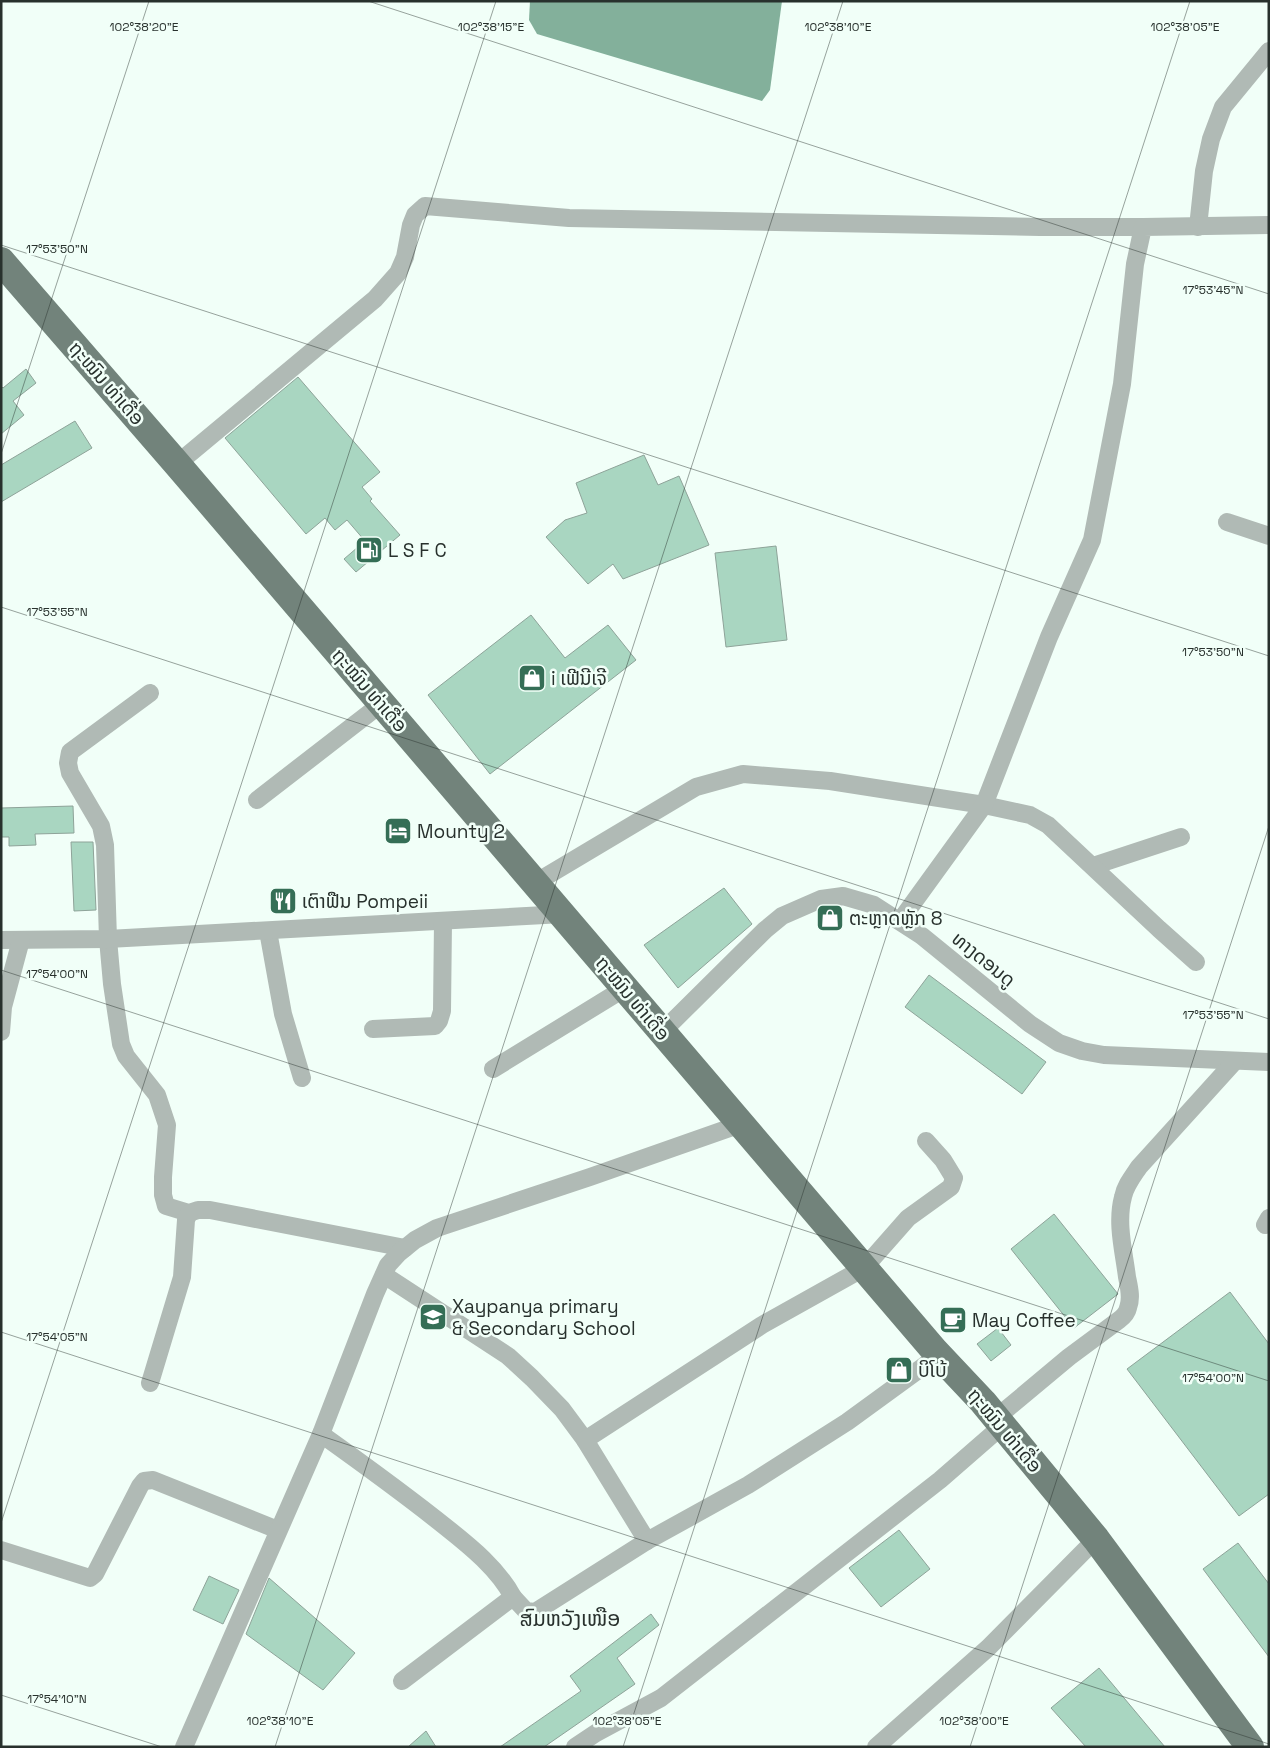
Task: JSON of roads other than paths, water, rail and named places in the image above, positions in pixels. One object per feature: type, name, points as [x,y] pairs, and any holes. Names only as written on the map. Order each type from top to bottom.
[{"type":"main road","name":"ຖະໝົນ ທ່າເດື່ອ","points":[[1,261],[563,914],[740,1124],[999,1422],[1096,1539],[1250,1747]]},
{"type":"street","points":[[1198,227],[1204,171],[1209,147],[1223,107],[1269,51]]},
{"type":"street","points":[[177,464],[375,299],[398,274],[405,257],[411,225],[415,215],[425,206],[569,218],[1040,227],[1269,225]]},
{"type":"street","points":[[900,921],[984,805],[1049,638],[1092,540],[1122,384],[1135,264],[1143,227]]},
{"type":"street","points":[[1227,522],[1269,536]]},
{"type":"street","points":[[150,693],[70,752],[68,762],[70,773],[101,826],[105,845],[108,939],[112,984],[121,1044],[126,1056],[157,1095],[167,1125],[163,1195],[166,1206],[189,1213],[198,1210],[210,1210],[404,1248]]},
{"type":"street","points":[[257,800],[381,704]]},
{"type":"street","points":[[535,883],[696,787],[743,774],[830,781],[984,805],[1030,815],[1048,825],[1196,962]]},
{"type":"street","points":[[1093,866],[1181,836]]},
{"type":"street","name":"ທາງດອນດູ","points":[[662,1032],[765,930],[782,916],[821,900],[843,896],[874,905],[900,921],[922,936],[1030,1024],[1059,1043],[1082,1051],[1104,1055],[1269,1062]]},
{"type":"street","points":[[1,940],[108,939],[563,914]]},
{"type":"street","points":[[372,1029],[435,1026],[439,1021],[442,1011],[443,921]]},
{"type":"street","points":[[268,931],[283,1014],[302,1078]]},
{"type":"street","points":[[1,1032],[3,1007],[21,940]]},
{"type":"street","points":[[493,1069],[625,988]]},
{"type":"street","points":[[575,1747],[596,1733],[661,1698],[940,1480],[1069,1357],[1120,1320],[1128,1309],[1130,1292],[1121,1231],[1123,1196],[1129,1181],[1139,1167],[1235,1060]]},
{"type":"street","points":[[184,1747],[321,1434],[388,1265],[404,1248],[437,1228],[740,1124]]},
{"type":"street","points":[[585,1440],[762,1325],[864,1268],[908,1218],[952,1187],[954,1178],[943,1160],[926,1141]]},
{"type":"street","points":[[150,1383],[182,1277],[186,1220],[189,1213]]},
{"type":"street","points":[[384,1275],[508,1356],[532,1378],[562,1409],[585,1440],[647,1541]]},
{"type":"street","points":[[321,1434],[417,1504],[474,1550],[508,1587],[513,1597],[526,1611],[535,1612],[647,1541],[765,1474],[847,1422],[939,1355]]},
{"type":"street","points":[[1,1550],[90,1578],[95,1574],[140,1486],[144,1481],[153,1480],[278,1530]]},
{"type":"street","points":[[876,1747],[988,1648],[1096,1539]]},
{"type":"street","points":[[402,1681],[513,1597]]},
{"type":"place","name":"L S F C","points":[[369,550]]},
{"type":"place","name":"i ເຟີນີເຈີ","points":[[532,678]]},
{"type":"place","name":"Mounty 2","points":[[398,831]]},
{"type":"place","name":"ເຕົາຟືນ Pompeii","points":[[283,901]]},
{"type":"place","name":"ຕະຫຼາດຫຼັກ 8","points":[[830,918]]},
{"type":"place","name":"Xaypanya primary & Secondary School","points":[[433,1317]]},
{"type":"place","name":"May Coffee","points":[[953,1320]]},
{"type":"place","name":"ບິໂບ້","points":[[899,1370]]},
{"type":"district","name":"ສົມຫວັງເໜືອ","points":[[570,1619]]}]
